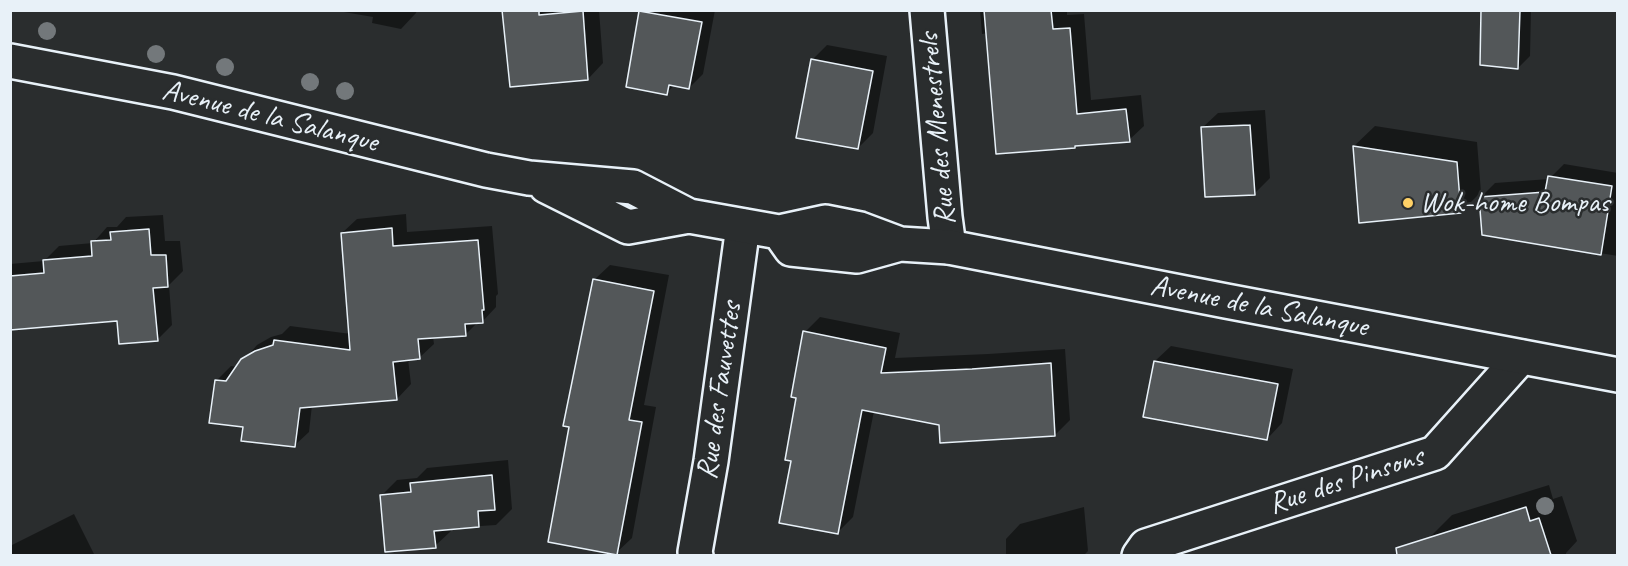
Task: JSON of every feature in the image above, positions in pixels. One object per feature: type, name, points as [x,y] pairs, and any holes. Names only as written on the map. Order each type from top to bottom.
[{"type":"street","name":"Rue des Menestrels","points":[[924,11],[949,247]]},
{"type":"street","name":"Avenue de la Salanque","points":[[10,62],[173,92],[486,170],[529,178],[628,227],[689,216],[779,232],[791,249],[857,256],[900,244],[949,247],[1617,375]]},
{"type":"street","name":"Rue des Fauvettes","points":[[696,555],[743,226]]},
{"type":"street","name":"Rue des Pinsons","points":[[1139,555],[1146,546],[1435,453],[1521,357]]},
{"type":"building","points":[[502,10],[539,10],[539,15],[583,11],[588,80],[510,87]]},
{"type":"building","points":[[984,10],[1051,10],[1053,29],[1070,28],[1077,114],[1126,109],[1130,142],[996,154]]},
{"type":"building","points":[[1481,10],[1520,10],[1518,69],[1480,65]]},
{"type":"building","points":[[639,11],[702,22],[689,89],[669,85],[667,95],[626,87]]},
{"type":"building","points":[[811,59],[873,71],[858,149],[796,138]]},
{"type":"building","points":[[1250,125],[1255,195],[1205,197],[1201,127]]},
{"type":"building","points":[[1353,146],[1457,162],[1461,213],[1359,223]]},
{"type":"building","points":[[1548,176],[1612,186],[1601,255],[1482,235],[1479,197],[1545,192]]},
{"type":"building","points":[[392,228],[393,246],[478,240],[483,323],[465,324],[466,336],[418,339],[420,359],[393,362],[397,400],[300,408],[295,447],[241,441],[243,427],[209,423],[215,380],[226,381],[241,359],[273,345],[274,340],[350,350],[341,233]]},
{"type":"building","points":[[149,229],[151,255],[166,255],[168,287],[153,288],[158,341],[119,344],[117,321],[10,330],[10,276],[44,273],[43,260],[92,256],[91,241],[111,240],[110,232]]},
{"type":"building","points":[[593,279],[654,291],[629,420],[642,422],[617,555],[548,542],[569,427],[563,426]]},
{"type":"building","points":[[803,331],[886,348],[881,373],[1051,363],[1055,436],[940,443],[939,425],[862,410],[838,534],[779,523],[791,461],[785,460],[796,398],[791,397]]},
{"type":"building","points":[[1154,361],[1278,384],[1267,440],[1143,417]]},
{"type":"building","points":[[492,475],[495,510],[478,511],[479,527],[434,531],[436,548],[385,552],[380,495],[411,492],[410,483]]},
{"type":"building","points":[[1526,507],[1530,521],[1539,518],[1551,555],[1397,555],[1396,548]]},
{"type":"place","name":"Wok-home Bompas","points":[[1408,203]]}]
